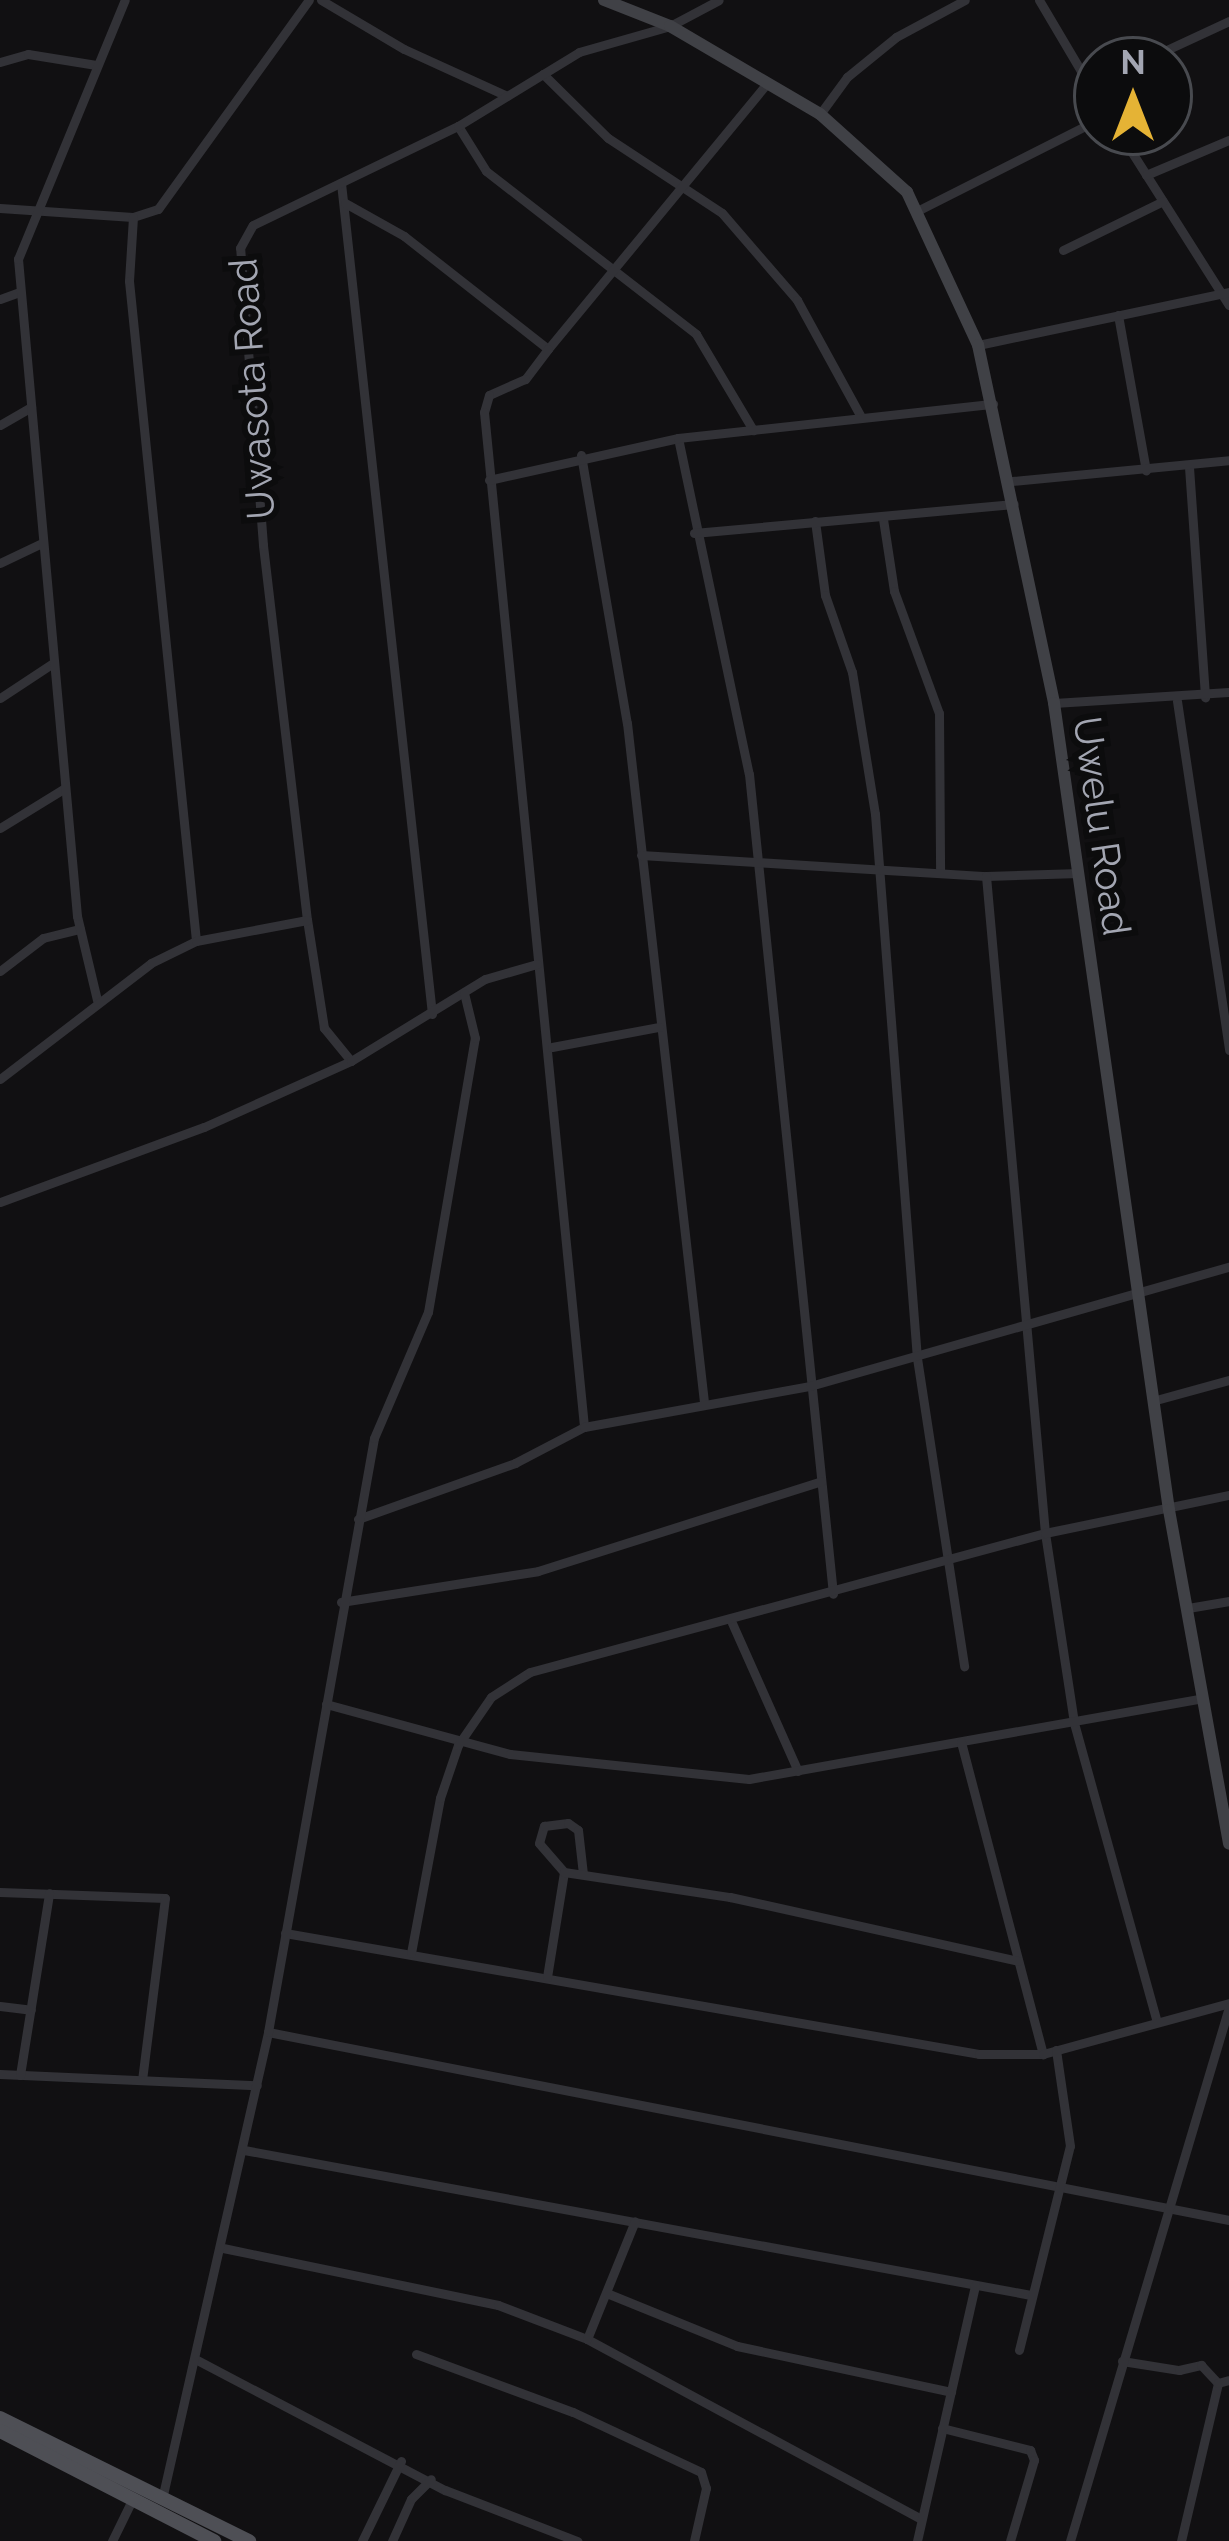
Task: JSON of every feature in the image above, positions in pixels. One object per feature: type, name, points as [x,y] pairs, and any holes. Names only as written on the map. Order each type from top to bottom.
[{"type":"main road","points":[[0,2418],[249,2541]]},
{"type":"main road","points":[[0,2432],[210,2540]]},
{"type":"street","points":[[97,1000],[80,929],[18,259],[32,210],[125,0]]},
{"type":"street","points":[[0,208],[134,217],[164,203],[309,0]]},
{"type":"street","points":[[321,0],[404,49],[507,96]]},
{"type":"street","name":"Uwelu Road","points":[[604,0],[670,26],[820,114],[920,210],[977,345],[996,404],[1054,703],[1144,1296],[1169,1510],[1199,1699],[1229,1844]]},
{"type":"street","name":"Uwasota Road","points":[[352,1061],[324,1028],[307,920],[263,545],[240,248],[253,225],[458,126],[579,52],[670,26],[718,0]]},
{"type":"street","points":[[820,114],[847,77],[896,37],[965,0]]},
{"type":"street","points":[[1039,0],[1073,53]]},
{"type":"street","points":[[1193,38],[1229,21]]},
{"type":"street","points":[[0,62],[28,54],[97,64]]},
{"type":"street","points":[[543,74],[608,138],[722,213],[770,266],[861,417]]},
{"type":"street","points":[[584,1427],[552,1047],[537,964],[484,405],[499,387],[525,379],[766,85]]},
{"type":"street","points":[[458,126],[486,171],[617,268],[696,334],[753,430]]},
{"type":"street","points":[[920,210],[1073,132]]},
{"type":"street","points":[[1146,175],[1229,140]]},
{"type":"street","points":[[1134,156],[1226,292],[1229,305]]},
{"type":"street","points":[[341,183],[432,1014]]},
{"type":"street","points":[[1063,250],[1163,201]]},
{"type":"street","points":[[345,202],[404,236],[548,350]]},
{"type":"street","points":[[134,217],[129,281],[196,941]]},
{"type":"street","points":[[0,299],[19,292]]},
{"type":"street","points":[[977,345],[1226,292]]},
{"type":"street","points":[[1118,315],[1146,470]]},
{"type":"street","points":[[489,481],[581,455],[678,439],[996,404]]},
{"type":"street","points":[[0,424],[31,406]]},
{"type":"street","points":[[678,439],[694,533],[749,774],[832,1594]]},
{"type":"street","points":[[581,455],[641,855],[704,1402]]},
{"type":"street","points":[[1012,481],[1229,460]]},
{"type":"street","points":[[1189,466],[1205,697]]},
{"type":"street","points":[[694,533],[1014,504]]},
{"type":"street","points":[[884,519],[894,591],[939,712],[940,873]]},
{"type":"street","points":[[815,521],[825,595],[852,671],[876,870],[917,1358],[964,1666]]},
{"type":"street","points":[[0,563],[42,542]]},
{"type":"street","points":[[0,698],[53,663]]},
{"type":"street","points":[[1054,703],[1177,701],[1229,692]]},
{"type":"street","points":[[1177,701],[1229,1050]]},
{"type":"street","points":[[0,828],[65,788]]},
{"type":"street","points":[[641,855],[986,876],[1079,873]]},
{"type":"street","points":[[986,876],[1045,1533],[1074,1723],[1156,2019]]},
{"type":"street","points":[[0,1079],[97,1000],[196,941],[307,920]]},
{"type":"street","points":[[0,971],[43,938],[80,929]]},
{"type":"street","points":[[0,1202],[204,1127],[352,1061],[464,993],[537,964]]},
{"type":"street","points":[[162,2499],[223,2248],[268,2032],[358,1519],[391,1384],[428,1312],[476,1038],[464,993]]},
{"type":"street","points":[[552,1047],[659,1027]]},
{"type":"street","points":[[358,1519],[515,1463],[584,1427],[810,1386],[1144,1296],[1229,1267]]},
{"type":"street","points":[[1156,1400],[1229,1380]]},
{"type":"street","points":[[341,1602],[538,1570],[820,1481]]},
{"type":"street","points":[[411,1953],[440,1798],[458,1745],[491,1697],[530,1672],[732,1623],[1045,1533],[1229,1495]]},
{"type":"street","points":[[1188,1607],[1229,1601]]},
{"type":"street","points":[[732,1623],[798,1771]]},
{"type":"street","points":[[326,1704],[458,1745],[749,1779],[1199,1699]]},
{"type":"street","points":[[961,1742],[1042,2054]]},
{"type":"street","points":[[583,1874],[578,1830],[568,1822],[544,1826],[539,1843],[564,1872],[1018,1961]]},
{"type":"street","points":[[547,1977],[564,1872]]},
{"type":"street","points":[[0,1892],[165,1898],[142,2080]]},
{"type":"street","points":[[20,2074],[49,1893]]},
{"type":"street","points":[[285,1933],[979,2054],[1042,2054],[1156,2019],[1229,2005],[1070,2541]]},
{"type":"street","points":[[0,2006],[31,2010]]},
{"type":"street","points":[[268,2032],[1062,2186],[1164,2212],[1229,2220]]},
{"type":"street","points":[[1019,2350],[1070,2146],[1055,2050]]},
{"type":"street","points":[[0,2074],[257,2085]]},
{"type":"street","points":[[244,2150],[1031,2294]]},
{"type":"street","points":[[587,2338],[609,2294],[635,2221]]},
{"type":"street","points":[[223,2248],[498,2305],[587,2338],[920,2518]]},
{"type":"street","points":[[920,2540],[920,2518],[975,2286]]},
{"type":"street","points":[[609,2294],[737,2346],[951,2392]]},
{"type":"street","points":[[416,2354],[574,2412],[701,2472],[706,2488],[694,2541]]},
{"type":"street","points":[[196,2360],[431,2479],[577,2541]]},
{"type":"street","points":[[1122,2361],[1178,2370],[1201,2365],[1224,2381],[1181,2541]]},
{"type":"street","points":[[942,2428],[1030,2450],[1034,2460],[1010,2541]]},
{"type":"street","points":[[362,2541],[401,2461]]},
{"type":"street","points":[[392,2541],[411,2499],[431,2479]]},
{"type":"street","points":[[112,2541],[132,2500]]}]
